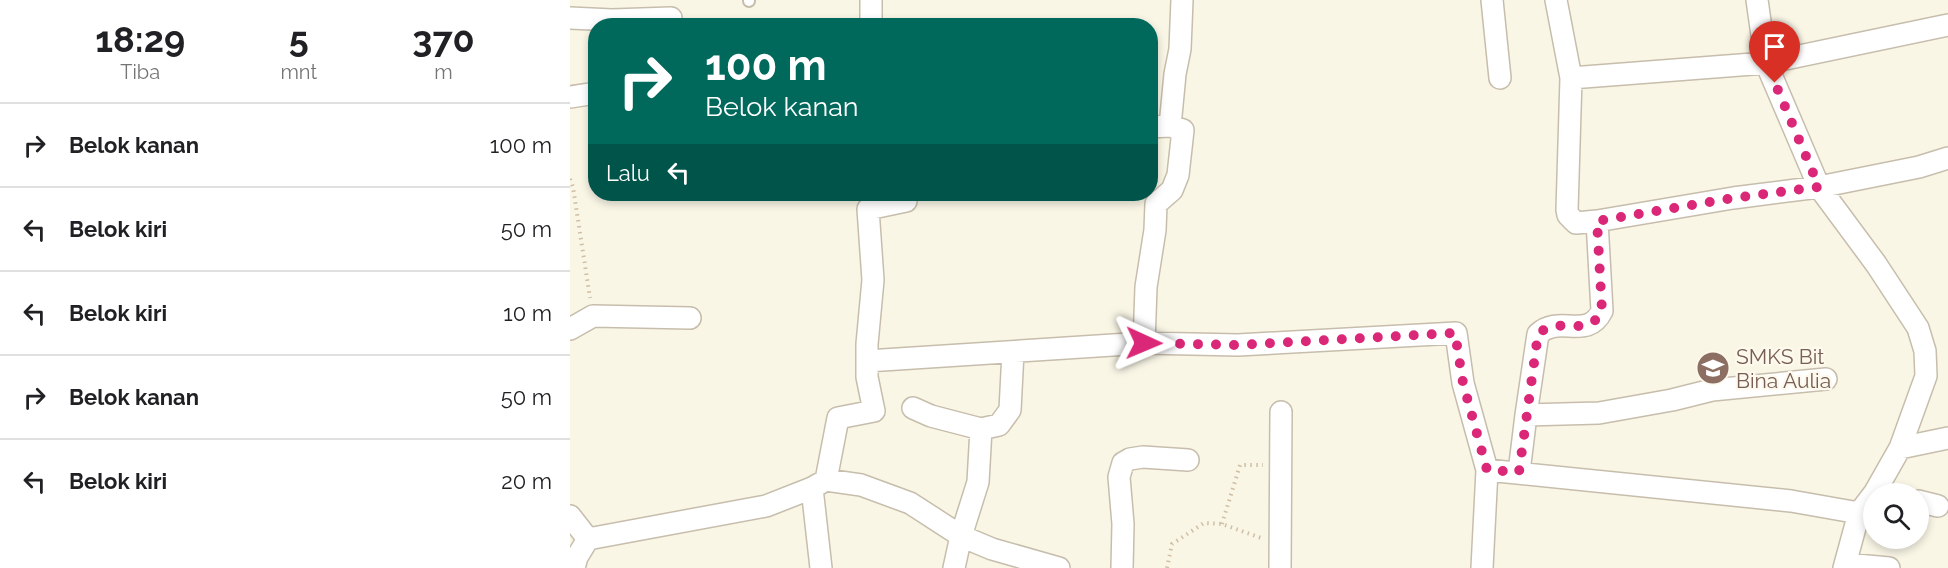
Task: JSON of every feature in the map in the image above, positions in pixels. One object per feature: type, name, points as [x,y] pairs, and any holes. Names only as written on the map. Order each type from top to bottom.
[{"type":"street","points":[[870,0],[871,18]]},
{"type":"street","points":[[1144,343],[1146,287],[1155,230],[1156,204],[1172,190],[1178,175],[1183,130],[1160,127],[1180,49],[1182,0]]},
{"type":"street","points":[[1492,0],[1500,78]]},
{"type":"street","points":[[1556,0],[1571,78],[1567,210],[1568,215],[1576,223],[1819,187],[1919,167],[1948,158]]},
{"type":"street","points":[[1757,0],[1766,63],[1819,187],[1876,264],[1918,328],[1925,351],[1926,375],[1900,448],[1884,483]]},
{"type":"street","points":[[570,18],[588,19]]},
{"type":"street","points":[[1571,78],[1766,63],[1948,25]]},
{"type":"street","points":[[570,97],[588,94]]},
{"type":"street","points":[[821,568],[819,484],[838,418],[874,411],[867,377],[873,280],[868,209],[906,201]]},
{"type":"street","points":[[1519,472],[1538,334],[1552,326],[1590,325],[1597,321],[1602,311],[1597,221]]},
{"type":"street","points":[[570,329],[592,316],[690,318]]},
{"type":"street","points":[[867,362],[1144,343],[1238,345],[1455,333],[1463,383],[1487,470],[1482,568]]},
{"type":"street","points":[[913,408],[931,416],[981,429],[999,425],[1010,410],[1013,352]]},
{"type":"street","points":[[1526,416],[1599,413],[1672,400],[1712,390],[1826,379]]},
{"type":"street","points":[[1280,568],[1281,412]]},
{"type":"street","points":[[954,568],[961,536],[978,482],[981,429]]},
{"type":"street","points":[[1900,448],[1948,438]]},
{"type":"street","points":[[1122,568],[1124,524],[1119,477],[1123,463],[1130,459],[1143,457],[1188,460]]},
{"type":"street","points":[[1487,470],[1791,501],[1859,513]]},
{"type":"street","points":[[574,568],[577,557],[588,539],[766,506],[819,484],[861,485],[910,503],[961,536],[992,549],[1059,568]]},
{"type":"street","points":[[1863,509],[1859,513],[1845,566],[1889,568]]},
{"type":"street","points":[[570,516],[588,539]]},
{"type":"path","points":[[570,179],[592,316]]},
{"type":"path","points":[[1222,524],[1240,465],[1281,464]]},
{"type":"path","points":[[1167,568],[1172,544],[1204,524],[1222,524],[1281,545]]},
{"type":"place","name":"SMKS Bit Bina Aulia","points":[[1713,368]]},
{"type":"route","points":[[1144,343],[1238,345],[1455,333],[1463,383],[1487,470],[1519,472],[1538,334],[1552,326],[1590,325],[1597,321],[1602,311],[1597,221],[1733,198],[1819,187],[1775,83]]}]
